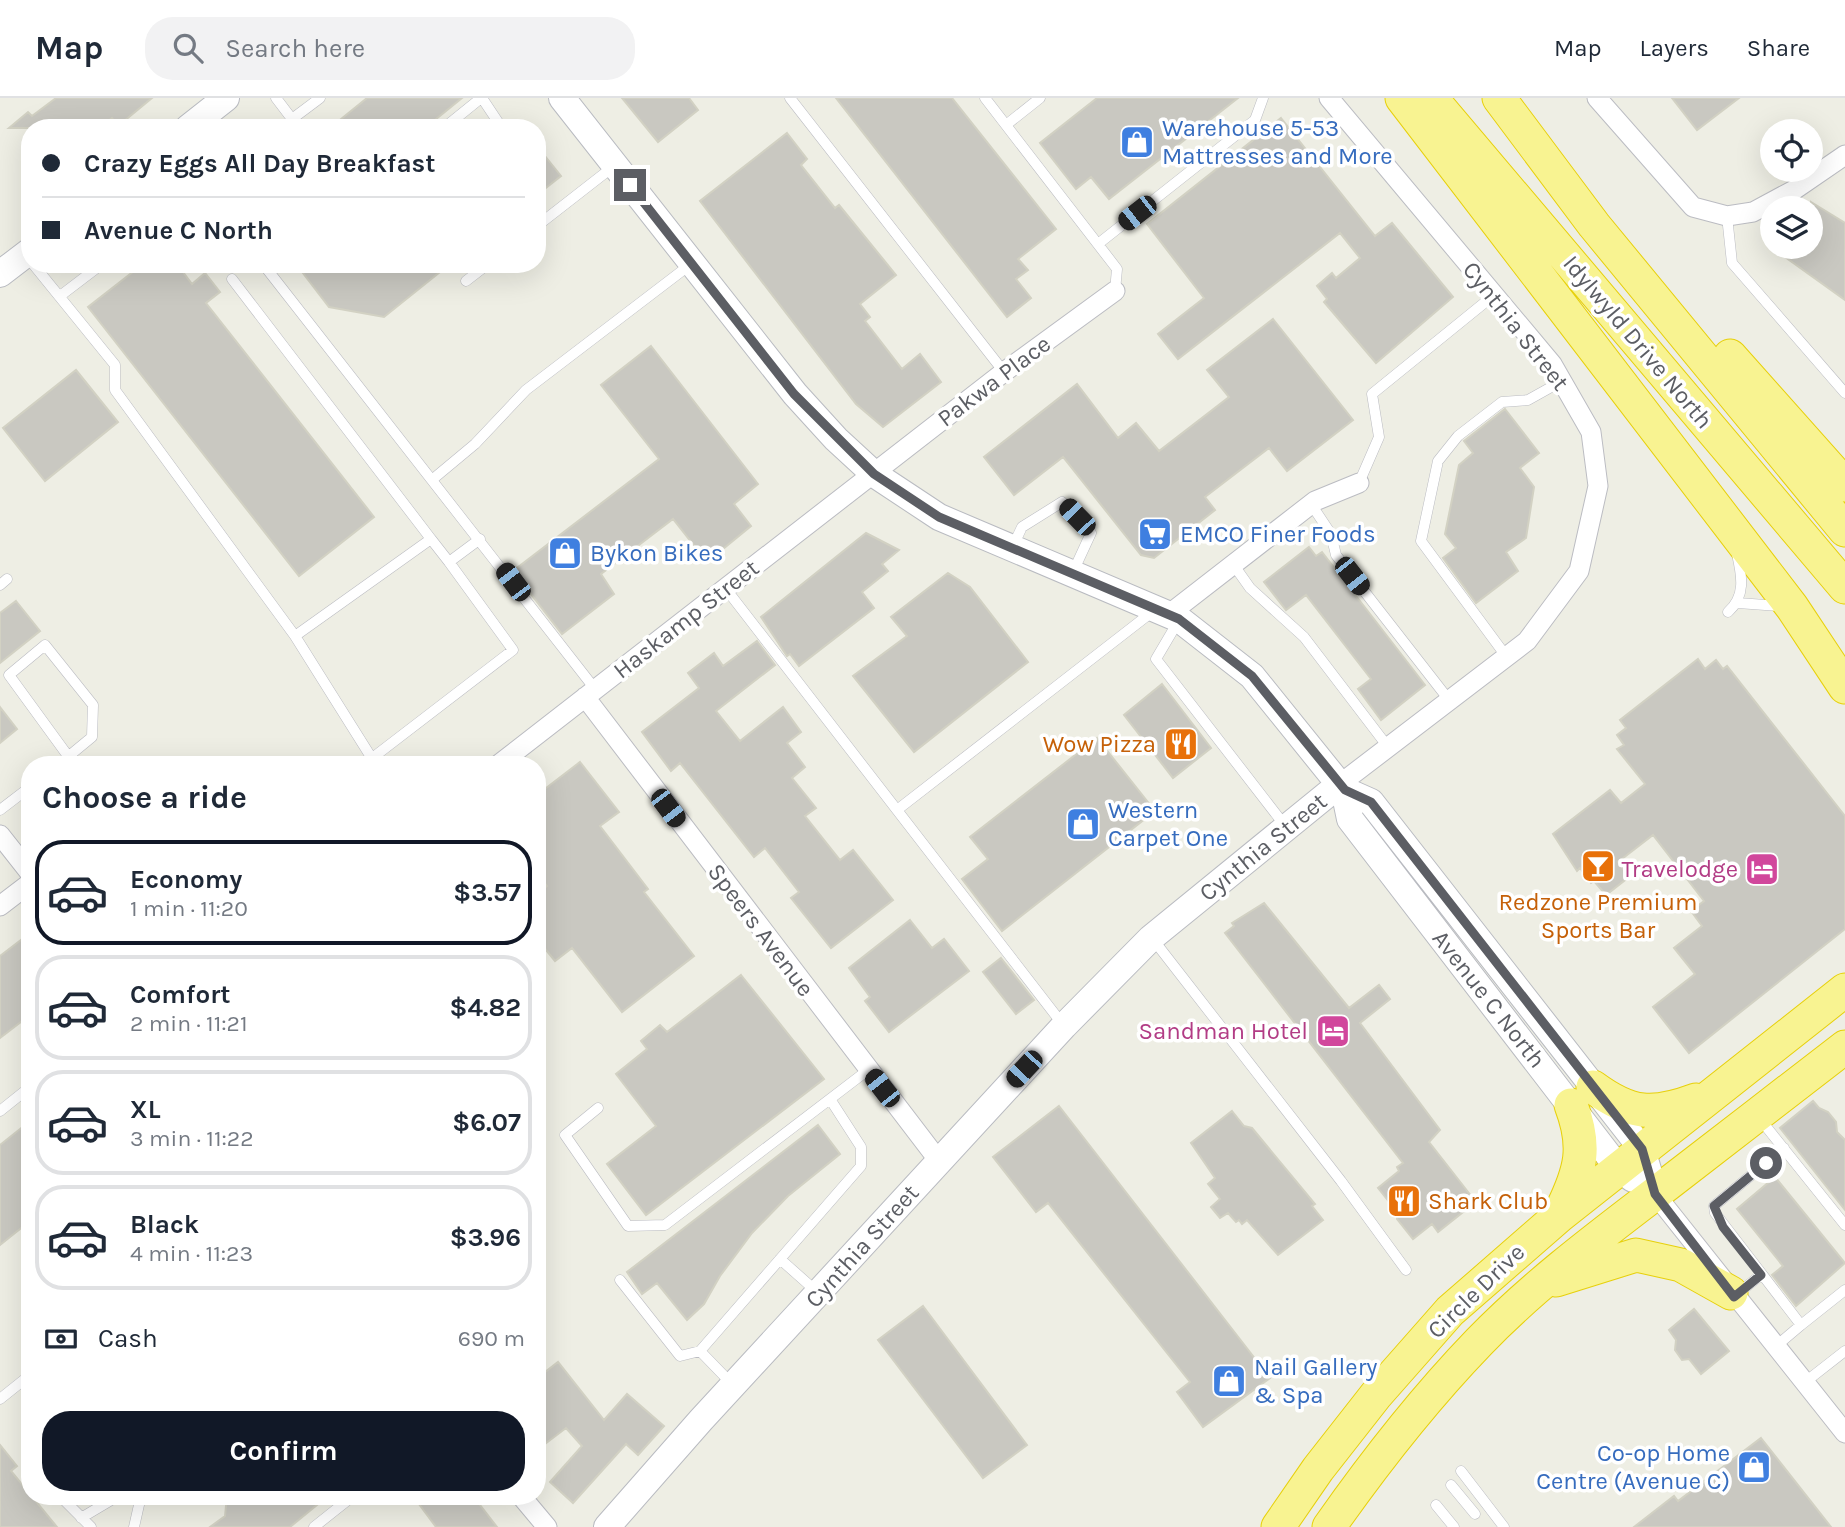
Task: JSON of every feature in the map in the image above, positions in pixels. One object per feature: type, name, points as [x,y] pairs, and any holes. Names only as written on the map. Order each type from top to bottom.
[{"type":"highway","points":[[1402,98],[1792,607],[1845,687]]},
{"type":"highway","name":"Idylwyld Drive North","points":[[1431,98],[1845,587]]},
{"type":"highway","points":[[1501,100],[1589,192],[1845,485]]},
{"type":"highway","name":"Idylwyld Drive North","points":[[1501,100],[1594,225],[1845,530]]},
{"type":"highway","name":"Circle Drive","points":[[1278,1527],[1368,1406],[1450,1311],[1559,1216],[1845,990]]},
{"type":"highway","name":"Circle Drive","points":[[1329,1527],[1391,1443],[1444,1381],[1479,1342],[1540,1285],[1845,1047]]},
{"type":"highway","points":[[1559,1216],[1581,1164],[1576,1119],[1582,1096],[1614,1102],[1637,1112],[1672,1109],[1721,1088]]},
{"type":"highway","points":[[1540,1285],[1636,1255],[1681,1265],[1732,1295]]},
{"type":"main road","name":"Avenue C North","points":[[562,98],[794,394],[874,474],[939,517],[1167,614],[1252,676],[1342,787],[1371,802],[1450,903],[1582,1096],[1655,1194]]},
{"type":"main road","points":[[197,119],[216,101]]},
{"type":"main road","points":[[0,274],[21,262]]},
{"type":"main road","name":"Avenue C North","points":[[1342,787],[1350,819],[1429,920],[1582,1096]]},
{"type":"main road","name":"Cynthia Street","points":[[607,1527],[939,1161],[1064,1026],[1151,938],[1342,787]]},
{"type":"street","name":"Cynthia Street","points":[[1329,98],[1552,364],[1591,432],[1598,486],[1579,571],[1527,640],[1388,747],[1342,787]]},
{"type":"street","points":[[1597,98],[1693,208],[1727,216],[1754,212],[1794,190],[1845,155]]},
{"type":"street","name":"Pakwa Place","points":[[874,474],[1004,372],[1115,291]]},
{"type":"street","name":"Haskamp Street","points":[[510,756],[874,474]]},
{"type":"street","points":[[1167,614],[1311,504],[1359,483]]},
{"type":"street","name":"Speers Avenue","points":[[590,693],[868,1070],[939,1161]]},
{"type":"street","points":[[0,835],[21,862]]},
{"type":"street","points":[[0,906],[21,890]]},
{"type":"street","points":[[1429,920],[1450,903]]},
{"type":"street","name":"Avenue C North","points":[[1655,1194],[1732,1295],[1845,1433]]},
{"type":"street","points":[[529,1505],[547,1527]]},
{"type":"lane","points":[[276,98],[290,119]]},
{"type":"lane","points":[[297,119],[320,98]]},
{"type":"lane","points":[[454,119],[481,98],[496,119]]},
{"type":"lane","points":[[790,98],[1004,372]]},
{"type":"lane","points":[[985,98],[1117,269],[1115,291]]},
{"type":"lane","points":[[1006,125],[1040,98]]},
{"type":"lane","points":[[1098,244],[1255,120],[1263,98]]},
{"type":"lane","points":[[546,219],[615,166]]},
{"type":"lane","points":[[1727,216],[1732,263],[1845,393]]},
{"type":"lane","points":[[433,479],[475,444],[526,390],[692,264]]},
{"type":"lane","points":[[41,273],[115,365],[115,390],[295,636],[369,756]]},
{"type":"lane","points":[[60,296],[90,273]]},
{"type":"lane","points":[[270,273],[480,538],[590,693]]},
{"type":"lane","points":[[466,281],[476,273]]},
{"type":"lane","points":[[232,279],[449,562],[513,650],[380,756]]},
{"type":"lane","points":[[1359,483],[1379,438],[1372,394],[1494,295]]},
{"type":"lane","points":[[1507,656],[1421,541],[1438,461],[1458,436],[1502,402],[1528,400],[1562,381]]},
{"type":"lane","points":[[1012,548],[1021,527],[1062,502],[1091,533],[1072,573]]},
{"type":"lane","points":[[1311,504],[1331,534],[1336,555],[1449,700]]},
{"type":"lane","points":[[1728,612],[1738,603],[1741,571],[1731,527]]},
{"type":"lane","points":[[449,562],[480,538]]},
{"type":"lane","points":[[295,636],[431,539]]},
{"type":"lane","points":[[1233,564],[1250,588],[1304,637],[1388,747]]},
{"type":"lane","points":[[726,589],[1064,1026]]},
{"type":"lane","points":[[1738,603],[1792,607]]},
{"type":"lane","points":[[897,810],[1167,614]]},
{"type":"lane","points":[[1167,614],[1156,659],[1287,828]]},
{"type":"lane","points":[[45,645],[93,705],[92,737],[68,756],[9,675],[45,645]]},
{"type":"lane","points":[[0,810],[21,794]]},
{"type":"lane","points":[[1151,938],[1341,1181],[1406,1270]]},
{"type":"lane","points":[[598,1108],[565,1135],[628,1226],[666,1225],[868,1070]]},
{"type":"lane","points":[[0,1111],[21,1094]]},
{"type":"lane","points":[[620,1280],[680,1356],[700,1351],[860,1166],[861,1147],[830,1099]]},
{"type":"lane","points":[[1757,1115],[1845,1225]]},
{"type":"lane","points":[[1784,1149],[1714,1206],[1723,1227],[1801,1325]]},
{"type":"lane","points":[[780,1259],[818,1294]]},
{"type":"lane","points":[[1732,1295],[1761,1275]]},
{"type":"lane","points":[[1775,1347],[1845,1290]]},
{"type":"lane","points":[[700,1351],[733,1386]]},
{"type":"lane","points":[[1804,1383],[1845,1352]]},
{"type":"lane","points":[[0,1399],[21,1382]]},
{"type":"lane","points":[[1461,1471],[1504,1527]]},
{"type":"lane","points":[[1451,1485],[1475,1514]]},
{"type":"lane","points":[[69,1505],[91,1527]]},
{"type":"lane","points":[[81,1518],[103,1505]]},
{"type":"lane","points":[[134,1527],[139,1505]]},
{"type":"lane","points":[[314,1527],[342,1505]]},
{"type":"lane","points":[[1436,1505],[1454,1527]]},
{"type":"building","points":[[56,98],[152,98],[126,119],[21,119],[21,128],[9,128],[28,112],[32,116]]},
{"type":"building","points":[[367,98],[462,98],[436,119],[341,119]]},
{"type":"building","points":[[622,98],[689,98],[698,110],[658,142]]},
{"type":"building","points":[[836,98],[952,98],[1056,229],[1018,259],[1028,270],[1016,279],[1031,298],[1007,317]]},
{"type":"building","points":[[1097,98],[1238,98],[1109,199],[1091,177],[1076,189],[1040,143]]},
{"type":"building","points":[[1672,98],[1739,98],[1697,130]]},
{"type":"building","points":[[1281,118],[1375,236],[1392,223],[1453,297],[1376,363],[1324,302],[1327,299],[1317,286],[1332,273],[1336,278],[1360,258],[1340,233],[1178,359],[1158,334],[1204,298],[1147,224]]},
{"type":"building","points":[[787,133],[807,159],[801,165],[835,208],[839,205],[896,275],[860,304],[870,317],[865,321],[902,369],[920,354],[941,382],[883,427],[856,404],[700,201]]},
{"type":"building","points":[[546,157],[561,176],[546,188]]},
{"type":"building","points":[[1823,209],[1845,223],[1845,300],[1788,259],[1823,259]]},
{"type":"building","points":[[131,273],[184,273],[192,284],[205,273],[220,292],[206,303],[374,517],[299,576],[88,307]]},
{"type":"building","points":[[303,273],[439,273],[384,317],[329,307]]},
{"type":"building","points":[[1273,319],[1353,420],[1287,471],[1269,448],[1205,497],[1215,510],[1154,558],[1141,555],[1063,457],[1014,495],[984,457],[1077,384],[1118,438],[1136,423],[1159,451],[1229,397],[1207,370]]},
{"type":"building","points":[[651,346],[758,484],[734,504],[751,526],[707,562],[673,519],[601,574],[614,594],[562,634],[513,571],[659,459],[601,385]]},
{"type":"building","points":[[76,370],[118,422],[45,481],[3,428]]},
{"type":"building","points":[[1505,409],[1539,453],[1520,468],[1534,487],[1526,538],[1506,552],[1518,571],[1476,603],[1443,558],[1456,548],[1445,534],[1459,465],[1473,453],[1464,441]]},
{"type":"building","points":[[866,533],[899,550],[882,564],[888,571],[862,592],[874,608],[799,666],[790,654],[787,656],[761,617]]},
{"type":"building","points":[[1309,547],[1316,556],[1322,552],[1425,685],[1381,720],[1358,689],[1371,679],[1306,595],[1286,610],[1264,582]]},
{"type":"building","points":[[948,573],[970,587],[1028,662],[914,752],[853,676],[907,636],[891,617]]},
{"type":"building","points":[[16,601],[40,631],[0,663],[0,613]]},
{"type":"building","points":[[757,641],[775,665],[716,711],[740,741],[783,707],[801,732],[787,743],[805,767],[792,778],[816,808],[805,816],[840,860],[853,850],[893,900],[831,948],[791,898],[799,892],[765,848],[754,857],[680,763],[671,771],[642,732],[699,688],[688,673],[714,653],[723,666]]},
{"type":"building","name":"Travelodge","points":[[1698,659],[1705,669],[1716,660],[1723,669],[1727,666],[1845,816],[1845,929],[1689,1053],[1653,1007],[1695,974],[1674,948],[1702,926],[1691,911],[1704,901],[1653,835],[1618,862],[1629,877],[1606,895],[1594,881],[1591,883],[1580,868],[1577,871],[1553,834],[1610,790],[1621,803],[1645,784],[1617,749],[1624,745],[1617,735],[1626,728],[1620,720]]},
{"type":"building","points":[[1162,684],[1211,748],[1173,778],[1124,715]]},
{"type":"building","points":[[0,707],[17,729],[0,743]]},
{"type":"building","points":[[1097,738],[1155,811],[1002,931],[962,879],[988,859],[970,837]]},
{"type":"building","points":[[580,762],[619,812],[600,826],[648,889],[644,892],[694,956],[622,1012],[572,948],[555,961],[546,950],[546,788]]},
{"type":"building","name":"Sandman Hotel","points":[[1264,903],[1349,1008],[1379,985],[1390,999],[1360,1023],[1440,1130],[1429,1142],[1472,1197],[1472,1205],[1438,1232],[1432,1224],[1413,1239],[1397,1219],[1398,1213],[1378,1188],[1399,1171],[1397,1167],[1403,1163],[1225,933],[1234,926],[1232,923]]},
{"type":"building","points":[[910,920],[932,948],[944,939],[969,971],[889,1032],[865,1001],[870,997],[849,968]]},
{"type":"building","points":[[21,940],[21,1022],[0,1038],[0,956]]},
{"type":"building","points":[[1001,958],[1034,1000],[1016,1014],[983,972]]},
{"type":"building","points":[[741,975],[824,1079],[646,1215],[607,1164],[656,1126],[616,1074],[647,1049],[641,1041],[660,1025],[667,1032]]},
{"type":"building","points":[[1813,1101],[1828,1112],[1836,1122],[1837,1132],[1845,1140],[1845,1210],[1780,1128]]},
{"type":"building","points":[[1059,1106],[1270,1378],[1203,1427],[1177,1392],[1190,1382],[1048,1203],[1036,1212],[993,1157]]},
{"type":"building","points":[[1232,1111],[1244,1126],[1252,1128],[1315,1204],[1312,1206],[1323,1220],[1278,1255],[1247,1220],[1242,1224],[1239,1220],[1236,1222],[1228,1213],[1220,1218],[1211,1207],[1220,1199],[1208,1184],[1215,1178],[1191,1143]]},
{"type":"building","points":[[818,1125],[840,1154],[788,1196],[752,1233],[720,1276],[704,1304],[687,1320],[657,1283],[642,1294],[627,1272]]},
{"type":"building","points":[[21,1128],[21,1228],[0,1245],[0,1145]]},
{"type":"building","points":[[1775,1177],[1845,1263],[1796,1306],[1772,1275],[1783,1266],[1737,1209]]},
{"type":"building","points":[[923,1306],[1027,1445],[983,1478],[878,1340]]},
{"type":"building","points":[[1694,1309],[1729,1351],[1701,1374],[1689,1359],[1682,1360],[1675,1350],[1676,1340],[1669,1330]]},
{"type":"building","points":[[558,1362],[604,1420],[627,1394],[664,1426],[638,1455],[626,1444],[573,1503],[550,1482],[582,1446],[566,1428],[546,1443],[546,1371]]},
{"type":"building","name":"Co-op Home Centre (Avenue C)","points":[[1761,1438],[1831,1527],[1634,1527],[1674,1496],[1678,1501]]},
{"type":"building","points":[[0,1445],[17,1466],[11,1471],[21,1483],[21,1505],[39,1505],[57,1527],[0,1527]]},
{"type":"building","points":[[226,1505],[317,1505],[290,1527],[210,1527],[225,1516]]},
{"type":"building","points":[[420,1505],[480,1505],[497,1527],[436,1527]]},
{"type":"place","name":"Warehouse 5-53 Mattresses and More","points":[[1137,142]]},
{"type":"place","name":"EMCO Finer Foods","points":[[1155,534]]},
{"type":"place","name":"Bykon Bikes","points":[[565,553]]},
{"type":"place","name":"Wow Pizza","points":[[1181,744]]},
{"type":"place","name":"Western Carpet One","points":[[1083,824]]},
{"type":"place","name":"Redzone Premium Sports Bar","points":[[1598,866]]},
{"type":"place","name":"Travelodge","points":[[1762,869]]},
{"type":"place","name":"Sandman Hotel","points":[[1333,1031]]},
{"type":"place","name":"Shark Club","points":[[1404,1201]]},
{"type":"place","name":"Nail Gallery & Spa","points":[[1229,1381]]},
{"type":"place","name":"Co-op Home Centre (Avenue C)","points":[[1754,1467]]},
{"type":"route","points":[[630,185],[794,394],[836,439],[874,474],[939,517],[1179,619],[1252,676],[1345,790],[1371,802],[1642,1149],[1655,1194],[1734,1297],[1761,1275],[1723,1227],[1714,1206],[1766,1163]]}]
